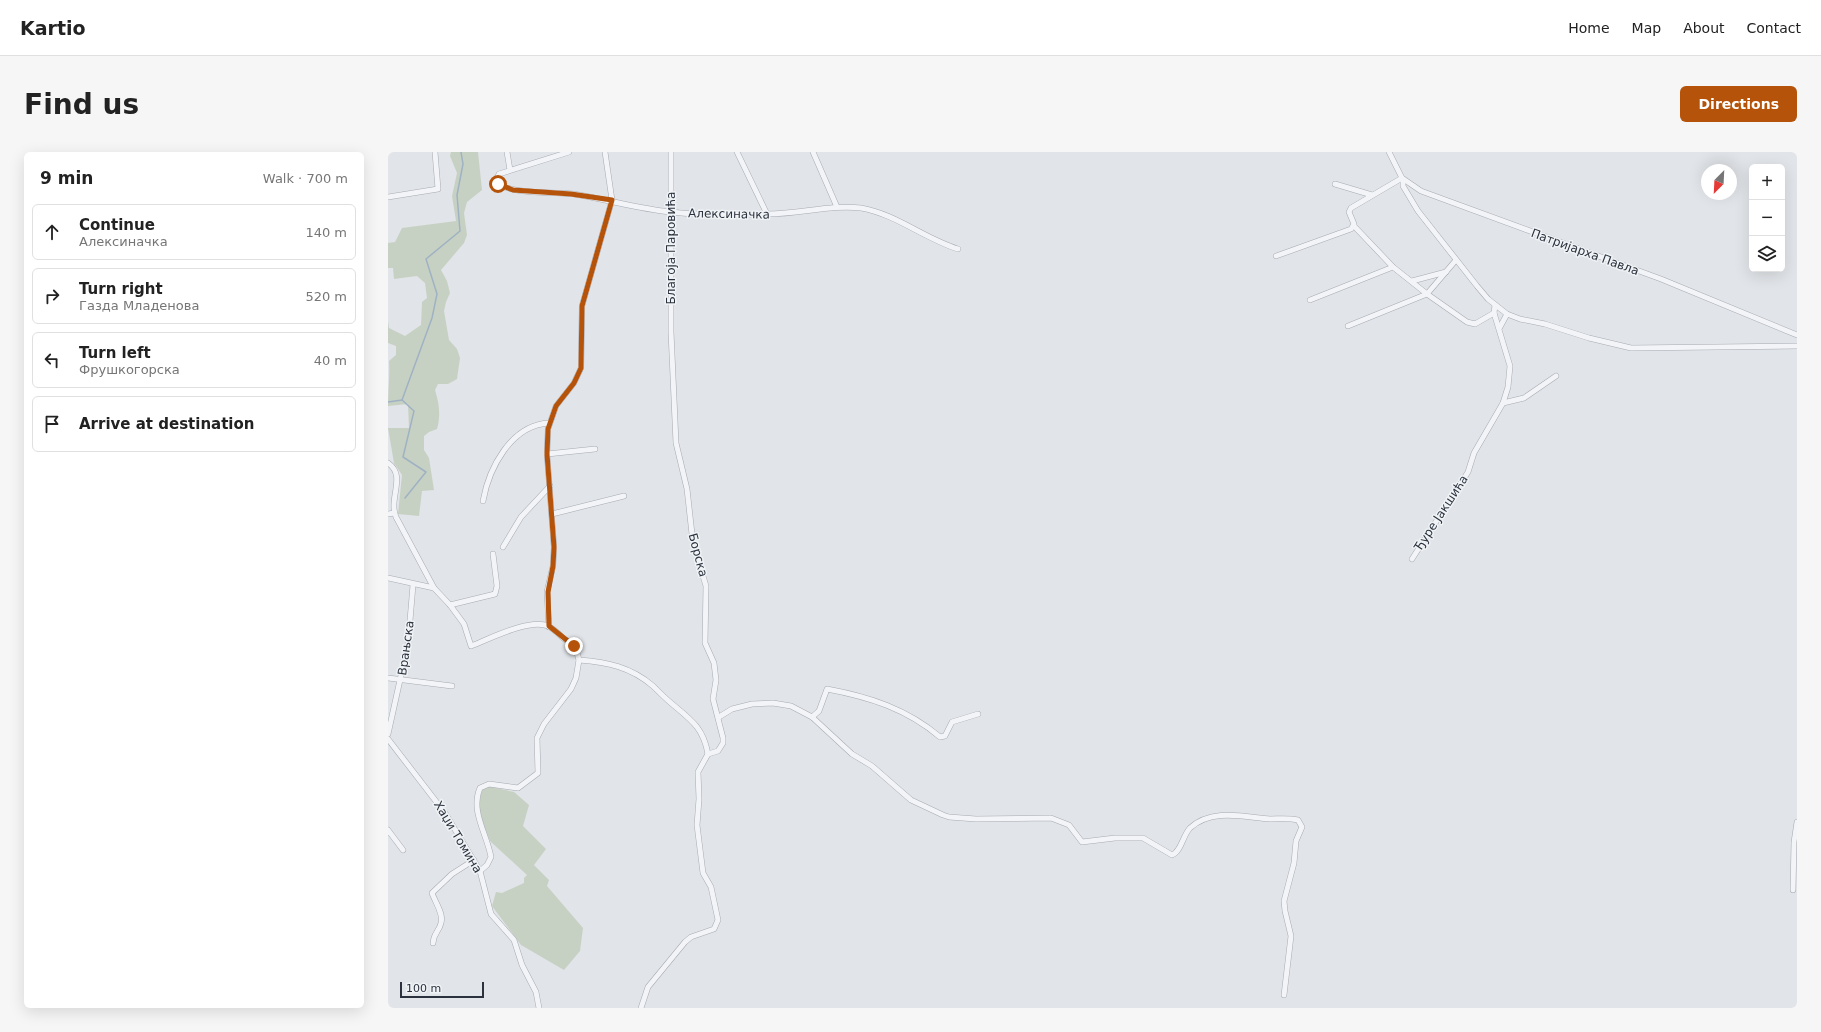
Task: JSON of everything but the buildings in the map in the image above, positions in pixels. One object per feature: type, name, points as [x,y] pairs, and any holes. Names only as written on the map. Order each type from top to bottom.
[{"type":"street","points":[[388,197],[438,189],[434,152]]},
{"type":"street","points":[[507,152],[510,170],[556,154],[569,152]]},
{"type":"street","points":[[549,626],[548,592],[553,566],[554,547],[547,454],[549,423],[556,406],[574,383],[581,368],[582,306],[612,200],[605,152]]},
{"type":"street","name":"Благоја Паровића","points":[[670,152],[672,212],[672,343]]},
{"type":"street","points":[[736,152],[767,214]]},
{"type":"street","points":[[813,152],[837,207]]},
{"type":"street","points":[[1389,152],[1402,178],[1403,186],[1411,202],[1477,286],[1495,305],[1507,314],[1551,325],[1589,338],[1631,348],[1797,346]]},
{"type":"street","name":"Алексиначка","points":[[510,170],[499,174],[496,180],[501,186],[513,190],[571,194],[612,200],[672,212],[785,215],[837,207],[861,208],[874,212],[936,241],[958,249]]},
{"type":"street","points":[[1402,178],[1372,195],[1350,210],[1354,226],[1392,267],[1412,281],[1426,294],[1471,324],[1475,324],[1494,313],[1495,305]]},
{"type":"street","name":"Патријарха Павла","points":[[1402,178],[1422,191],[1661,279],[1797,335]]},
{"type":"street","points":[[1335,184],[1372,195]]},
{"type":"street","points":[[1276,256],[1351,229],[1354,226]]},
{"type":"street","points":[[1348,326],[1426,294],[1456,260]]},
{"type":"street","points":[[1310,300],[1392,267]]},
{"type":"street","points":[[1412,281],[1446,272]]},
{"type":"street","name":"Ђуре Јакшића","points":[[1412,559],[1468,472],[1474,453],[1506,402],[1510,366],[1500,327],[1494,313]]},
{"type":"street","points":[[1500,327],[1507,314]]},
{"type":"street","name":"Борска","points":[[672,343],[676,443],[687,489],[693,543],[706,586],[705,643],[714,663],[716,680],[713,699],[719,717],[723,743],[718,751],[708,754]]},
{"type":"street","points":[[1506,402],[1524,398],[1534,393],[1556,376]]},
{"type":"street","points":[[483,501],[491,470],[502,453],[523,432],[544,423],[549,423]]},
{"type":"street","points":[[547,454],[595,449]]},
{"type":"street","points":[[388,463],[395,470],[397,478],[392,505],[394,513],[434,588],[450,605],[464,624],[471,646],[522,627],[537,625],[549,626],[574,646],[578,652],[579,660],[576,678],[571,689],[544,724],[537,738],[538,773],[518,788],[489,784],[480,788],[477,795],[477,808],[492,857],[487,865],[480,870]]},
{"type":"street","points":[[503,548],[521,517],[550,486]]},
{"type":"street","points":[[552,514],[624,496]]},
{"type":"street","points":[[388,514],[394,513]]},
{"type":"street","points":[[450,605],[495,594],[497,586],[493,554]]},
{"type":"street","points":[[388,578],[413,585],[434,588]]},
{"type":"street","name":"Врањска","points":[[388,734],[408,644],[413,585]]},
{"type":"street","points":[[579,660],[610,663],[629,671],[652,685],[694,722],[704,741],[708,754],[698,772],[699,799],[697,820],[703,873],[713,895],[718,916],[717,923],[712,930],[691,937],[685,942],[650,984],[645,993],[641,1008]]},
{"type":"street","points":[[388,678],[452,686]]},
{"type":"street","points":[[812,716],[819,711],[827,689],[868,698],[901,710],[940,737],[945,736],[952,722],[978,714]]},
{"type":"street","points":[[719,717],[738,706],[766,703],[791,706],[812,716],[852,754],[872,766],[920,805],[955,818],[991,819],[1039,817],[1056,819],[1069,825],[1078,840],[1086,843],[1110,839],[1143,838],[1172,855],[1176,853],[1185,835],[1192,827],[1212,817],[1246,816],[1289,819],[1300,822],[1302,829],[1296,840],[1294,863],[1284,901],[1291,936],[1284,995]]},
{"type":"street","name":"Хаџи Томина","points":[[388,739],[445,813],[480,870],[491,914],[514,940],[522,965],[536,992],[540,1008]]},
{"type":"street","points":[[1793,890],[1794,842],[1797,822]]},
{"type":"street","points":[[388,830],[403,850]]},
{"type":"street","points":[[433,943],[434,934],[442,921],[432,893],[452,874],[474,860]]},
{"type":"green space","points":[[451,152],[478,152],[482,190],[467,202],[464,213],[467,235],[464,243],[441,270],[447,281],[450,293],[444,311],[449,340],[457,349],[460,358],[457,379],[448,384],[438,384],[435,390],[439,409],[437,429],[424,436],[424,450],[429,458],[434,490],[422,491],[419,516],[398,514],[402,475],[394,463],[388,428],[409,428],[408,404],[388,406],[389,361],[396,355],[396,346],[388,343],[388,321],[389,328],[405,336],[421,325],[422,302],[427,298],[425,283],[417,276],[394,279],[393,268],[388,268],[388,243],[395,242],[402,228],[456,221],[452,196],[457,173],[450,156]]},
{"type":"green space","points":[[487,786],[514,792],[529,805],[523,826],[546,849],[534,865],[549,880],[547,886],[583,928],[580,951],[564,970],[521,945],[492,906],[496,892],[502,893],[524,883],[524,878],[527,875],[490,841],[479,812],[481,791]]},
{"type":"waterway","points":[[405,498],[426,472],[403,457],[414,411],[402,400],[432,318],[437,294],[426,259],[460,231],[457,195],[463,164],[461,152]]},
{"type":"waterway","points":[[388,402],[402,400]]},
{"type":"route","points":[[498,184],[504,188],[513,190],[571,194],[612,200],[591,280],[582,306],[581,318],[583,359],[581,368],[574,383],[553,411],[547,437],[554,547],[553,566],[548,592],[549,626],[574,646]]}]
